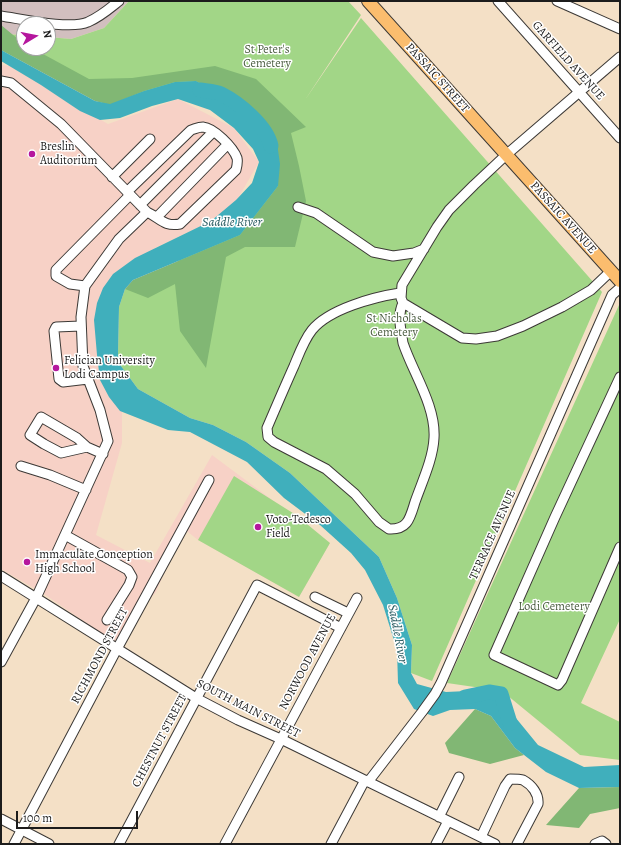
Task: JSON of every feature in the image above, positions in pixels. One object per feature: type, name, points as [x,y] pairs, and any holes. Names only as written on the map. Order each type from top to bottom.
[{"type":"main road","name":"PASSAIC STREET","points":[[368,1],[506,155]]},
{"type":"main road","name":"PASSAIC AVENUE","points":[[506,155],[620,281]]},
{"type":"street","points":[[1,16],[60,25],[86,23],[103,15],[119,1]]},
{"type":"street","name":"GARFIELD AVENUE","points":[[498,1],[620,138]]},
{"type":"street","points":[[557,1],[620,29]]},
{"type":"street","points":[[610,271],[591,290],[562,307],[523,326],[497,336],[476,339],[462,338],[403,303],[400,293],[402,285],[437,226],[450,210],[506,155],[620,57]]},
{"type":"street","points":[[1,81],[11,83],[61,124],[129,193],[144,209],[165,224],[180,224],[236,170],[238,163],[237,157],[222,138],[213,132],[204,127],[198,127],[190,130],[134,184],[129,193],[56,270],[56,276],[70,284],[85,286]]},
{"type":"street","points":[[1,662],[36,598],[108,442],[100,410],[83,366],[81,317],[85,286],[144,209],[213,132]]},
{"type":"street","points":[[112,176],[150,139]]},
{"type":"street","points":[[157,217],[227,145]]},
{"type":"street","points":[[298,208],[316,213],[373,252],[393,256],[414,253],[424,249]]},
{"type":"street","name":"TERRACE AVENUE","points":[[331,844],[366,781],[422,712],[441,683],[612,295],[620,288]]},
{"type":"street","points":[[400,293],[374,298],[337,311],[322,320],[312,330],[303,346],[266,428],[268,437],[274,442],[326,469],[340,480],[355,494],[379,522],[389,529],[400,529],[408,521],[428,465],[434,439],[431,412],[404,343],[400,316],[400,309],[403,303]]},
{"type":"street","points":[[81,326],[56,327],[54,331],[59,379],[64,382],[88,379]]},
{"type":"street","points":[[620,377],[555,517],[494,655],[558,685],[562,680],[620,547]]},
{"type":"street","points":[[87,447],[60,453],[30,434],[42,416],[77,438],[87,447],[103,454]]},
{"type":"street","points":[[21,466],[86,490]]},
{"type":"street","name":"RICHMOND STREET","points":[[14,844],[117,649],[209,480]]},
{"type":"street","points":[[65,535],[128,570],[132,577],[129,585],[107,620]]},
{"type":"street","name":"SOUTH MAIN STREET","points":[[1,576],[196,698],[238,720],[496,844]]},
{"type":"street","name":"CHESTNUT STREET","points":[[119,844],[257,585],[341,628]]},
{"type":"street","points":[[315,597],[348,614]]},
{"type":"street","name":"NORWOOD AVENUE","points":[[225,844],[357,598]]},
{"type":"street","points":[[439,817],[459,777]]},
{"type":"street","points":[[481,837],[510,779],[522,780],[537,793],[539,798],[538,804],[517,844]]},
{"type":"street","points":[[1,819],[49,844]]},
{"type":"street","points":[[436,844],[448,821]]},
{"type":"street","points":[[595,844],[602,841],[606,844]]},
{"type":"shaded area","points":[[1,1],[129,1],[104,28],[71,39],[56,38],[56,16],[16,16],[16,35],[1,34]]},
{"type":"shaded area","name":"Felician University Lodi Campus","points":[[1,65],[10,66],[108,124],[178,99],[234,128],[259,162],[230,212],[155,248],[98,329],[122,406],[122,443],[96,535],[150,563],[212,455],[330,543],[299,597],[198,540],[183,528],[156,592],[114,642],[44,594],[1,569]]},
{"type":"green space","name":"St Nicholas Cemetery","points":[[129,1],[348,1],[361,15],[305,100],[361,18],[602,292],[432,681],[411,673],[412,645],[397,598],[379,557],[290,473],[246,442],[213,425],[190,418],[138,389],[121,366],[118,356],[119,307],[125,289],[176,263],[280,164],[213,90],[110,105],[1,50],[1,34],[16,35],[16,56],[56,56],[56,38],[71,39],[104,28]]},
{"type":"green space","points":[[1,25],[16,37],[16,56],[47,56],[89,79],[132,78],[215,66],[256,79],[306,127],[291,133],[306,201],[295,247],[245,247],[226,257],[206,368],[180,331],[175,284],[148,298],[125,289],[133,280],[240,235],[278,186],[241,106],[196,81],[175,82],[144,91],[110,105],[95,101],[1,50]]},
{"type":"green space","name":"Lodi Cemetery","points":[[619,305],[620,619],[581,703],[620,722],[620,760],[580,755],[502,691],[447,683]]},
{"type":"green space","name":"Voto-Tedesco Field","points":[[234,476],[296,515],[330,543],[299,597],[198,540]]},
{"type":"green space","points":[[475,709],[491,716],[515,748],[524,755],[490,764],[449,753],[445,743]]},
{"type":"green space","points":[[620,787],[620,808],[590,814],[579,828],[546,825],[579,788]]},
{"type":"water","name":"Saddle River","points":[[1,50],[95,101],[110,104],[144,91],[175,82],[196,81],[241,106],[277,143],[280,164],[278,186],[240,235],[133,280],[125,289],[119,307],[118,356],[121,366],[138,389],[190,418],[213,425],[246,442],[290,473],[379,557],[397,598],[412,645],[411,673],[417,684],[446,692],[467,691],[488,693],[502,701],[538,745],[584,767],[620,765],[620,787],[579,788],[546,772],[515,748],[491,716],[475,709],[450,710],[433,716],[414,709],[398,683],[397,650],[383,605],[365,570],[351,553],[320,525],[284,498],[247,462],[190,432],[168,430],[120,411],[109,397],[100,380],[94,320],[97,303],[103,288],[113,274],[135,258],[211,221],[236,200],[252,183],[259,162],[253,149],[234,128],[210,110],[178,99],[152,106],[120,118],[100,120],[80,111],[1,61]]},
{"type":"waterway","name":"Saddle River","points":[[200,90],[221,94],[244,109],[264,131],[271,146]]},
{"type":"waterway","name":"Saddle River","points":[[465,697],[489,692],[501,694],[510,723]]},
{"type":"place","name":"Breslin Auditorium","points":[[32,154]]},
{"type":"place","name":"Felician University Lodi Campus","points":[[56,368]]},
{"type":"place","name":"Voto-Tedesco Field","points":[[258,527]]},
{"type":"place","name":"Immaculate Conception High School","points":[[27,562]]},
{"type":"park label","name":"St Peter's Cemetery","points":[[267,57]]}]
